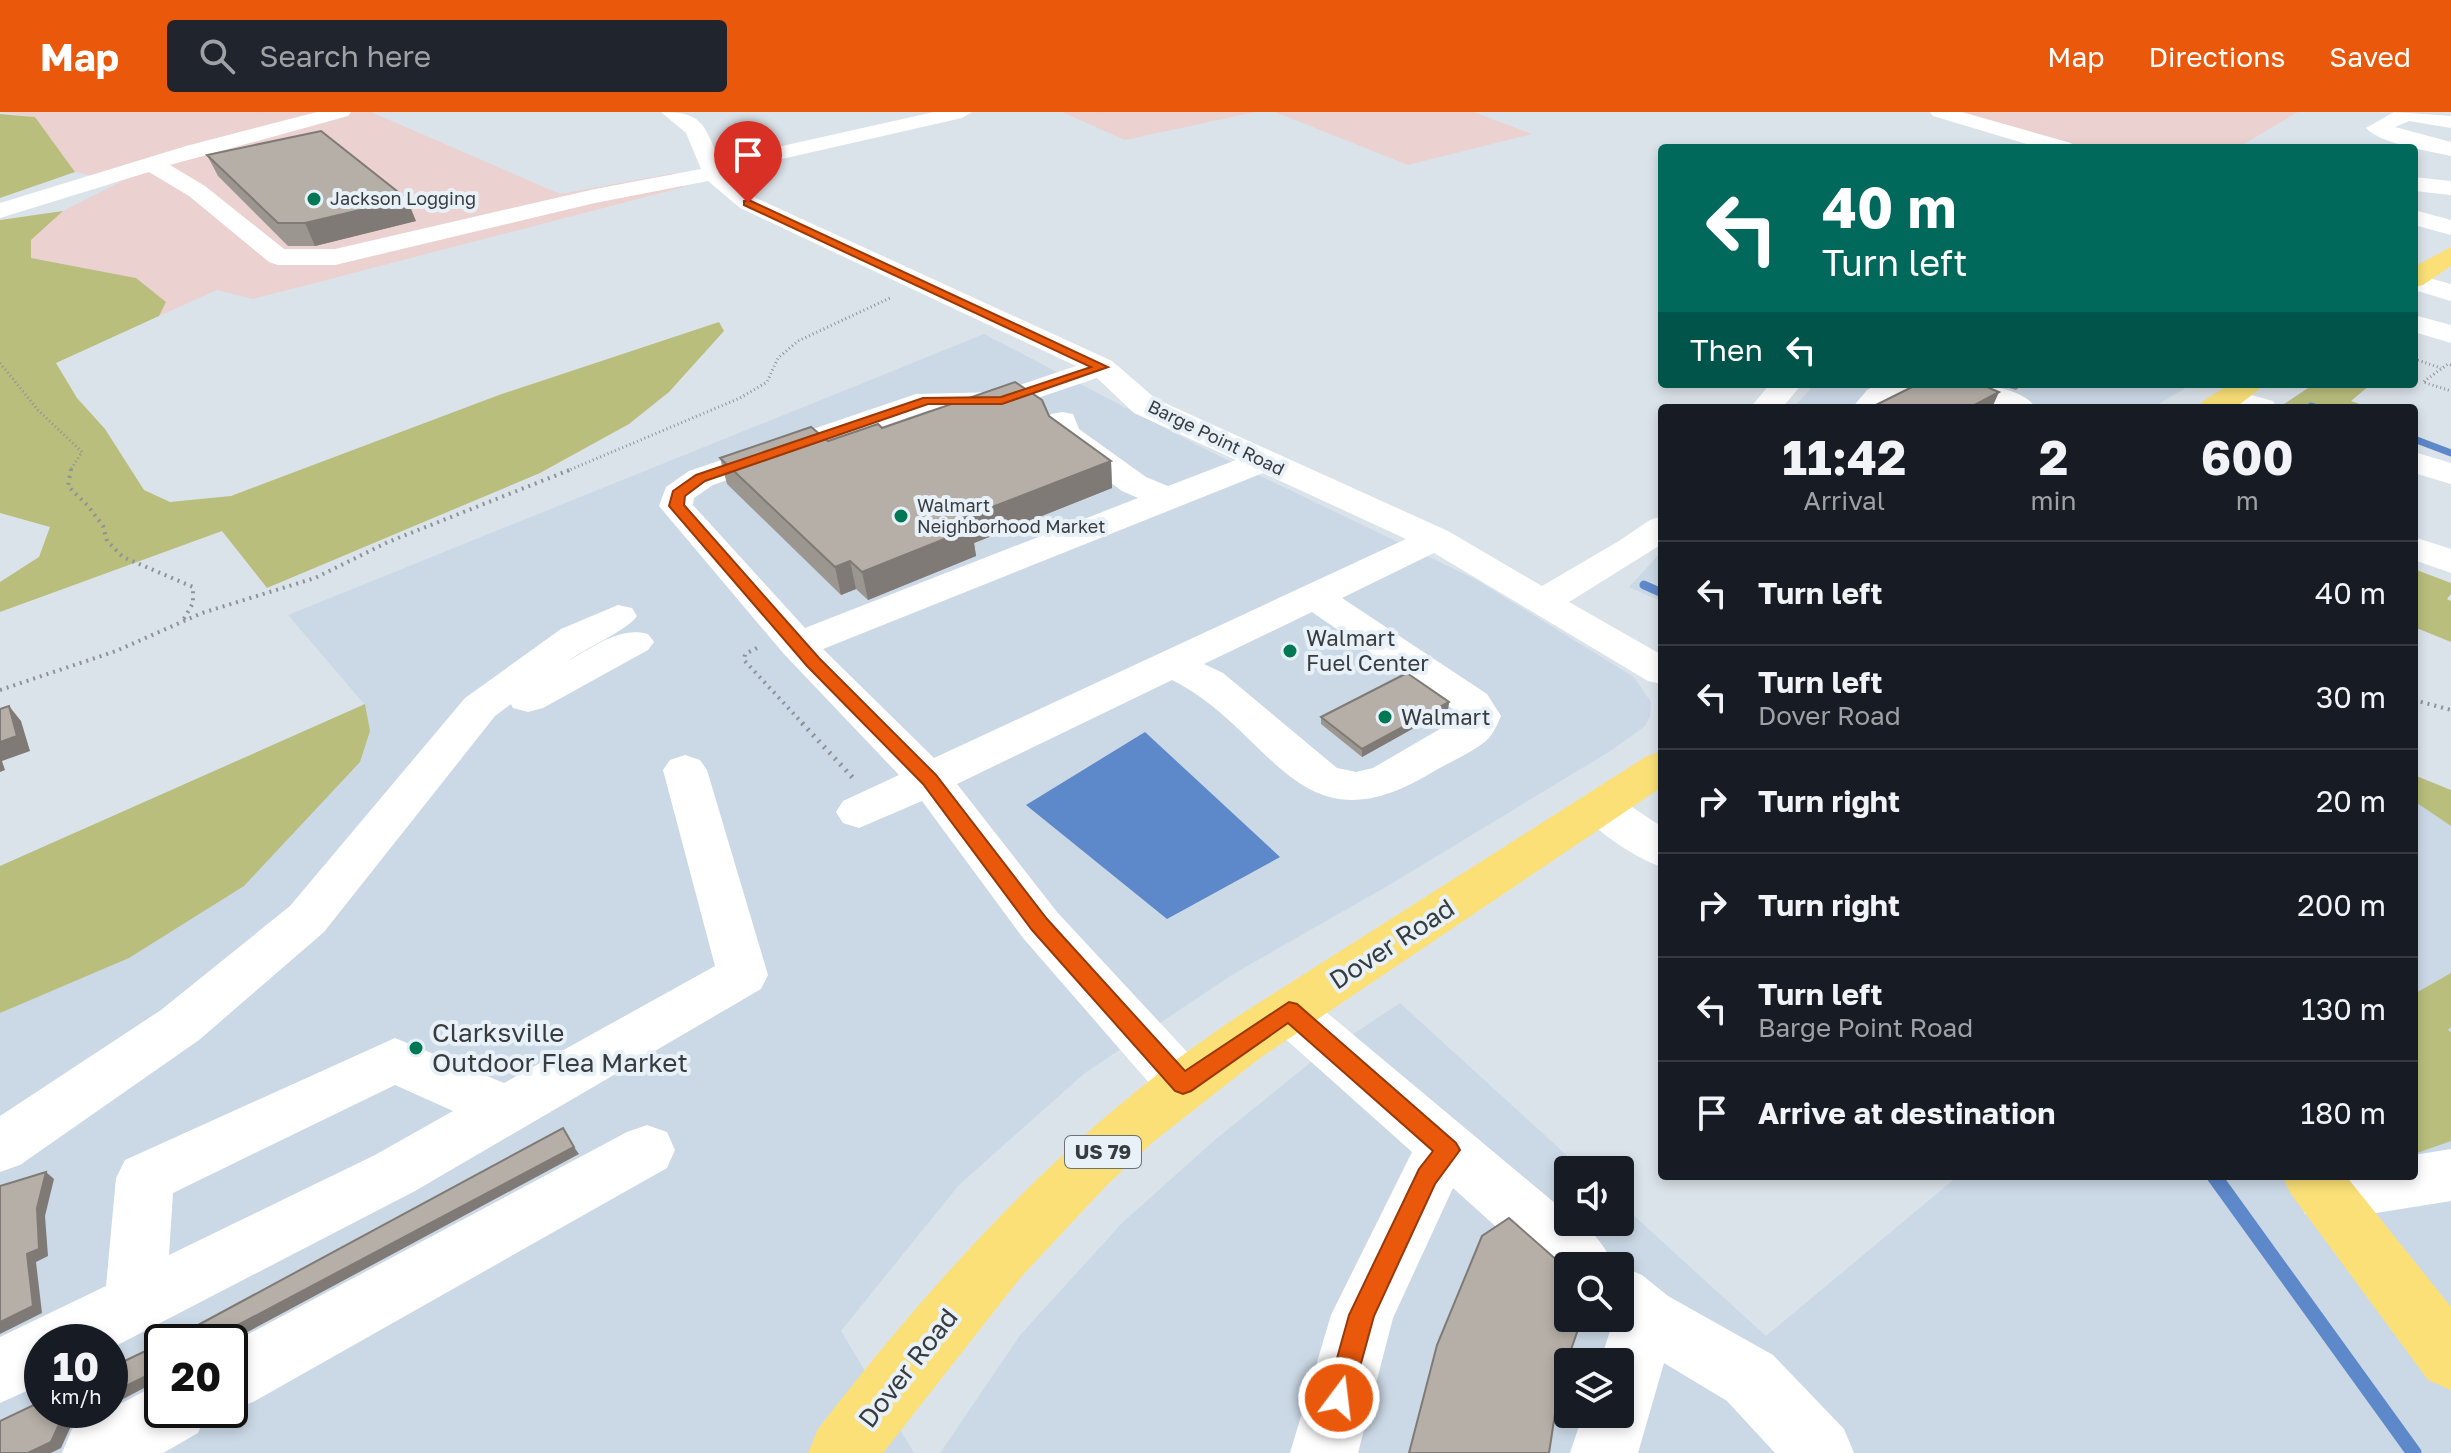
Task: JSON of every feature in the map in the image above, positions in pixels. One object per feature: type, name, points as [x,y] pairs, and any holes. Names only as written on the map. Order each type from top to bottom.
[{"type":"main road","name":"Dover Road","points":[[842,1453],[912,1358],[995,1259],[1114,1142],[1183,1084],[1658,769]]},
{"type":"main road","points":[[2319,1186],[2446,1344]]},
{"type":"street","points":[[254,112],[268,131]]},
{"type":"street","points":[[0,211],[152,164],[341,112]]},
{"type":"street","name":"Barge Point Road","points":[[671,112],[697,130],[714,171],[729,190],[748,203],[1102,367],[1145,406],[1435,539],[1658,670]]},
{"type":"street","points":[[152,164],[197,191],[278,257],[335,257],[962,112]]},
{"type":"street","points":[[1940,112],[2049,144]]},
{"type":"street","points":[[2451,122],[2407,114],[2377,128],[2451,149]]},
{"type":"street","points":[[2418,184],[2449,187]]},
{"type":"street","points":[[2418,218],[2451,228]]},
{"type":"street","points":[[2432,272],[2451,293]]},
{"type":"street","points":[[2418,324],[2451,334]]},
{"type":"street","points":[[1102,367],[1002,401],[927,401],[701,478],[678,494],[676,506],[797,645],[929,779],[1040,925],[1183,1084]]},
{"type":"street","points":[[1769,404],[1783,388]]},
{"type":"street","points":[[1871,404],[1878,396],[1894,388]]},
{"type":"street","points":[[1971,388],[2011,404]]},
{"type":"street","points":[[2232,397],[2251,404]]},
{"type":"street","points":[[1062,421],[1064,433],[1134,484],[1166,498]]},
{"type":"street","points":[[797,645],[1263,461]]},
{"type":"street","points":[[2418,463],[2451,474]]},
{"type":"street","points":[[1544,601],[1632,549],[1658,530]]},
{"type":"street","points":[[859,812],[1435,539]]},
{"type":"street","points":[[2418,550],[2451,562]]},
{"type":"street","points":[[1172,664],[1209,682],[1323,780],[1356,787],[1386,780],[1474,728],[1480,716],[1472,703],[1314,596]]},
{"type":"street","points":[[0,1147],[180,1025],[307,919],[480,707],[575,637],[626,629]]},
{"type":"street","points":[[94,1324],[395,1173],[743,975],[685,770]]},
{"type":"street","points":[[1601,808],[1658,847]]},
{"type":"street","points":[[1289,1011],[1568,1252]]},
{"type":"street","points":[[135,1304],[145,1178],[395,1060],[506,1110]]},
{"type":"street","points":[[248,1369],[647,1150]]},
{"type":"street","points":[[1324,1453],[1362,1315],[1427,1177],[1448,1150]]},
{"type":"street","points":[[2418,1178],[2451,1175]]},
{"type":"street","points":[[2319,1186],[2391,1180]]},
{"type":"street","points":[[1634,1308],[1750,1378],[1820,1453]]},
{"type":"street","points":[[0,1371],[24,1359]]},
{"type":"street","points":[[96,1453],[144,1427]]},
{"type":"street","points":[[1604,1453],[1612,1428]]},
{"type":"path","points":[[0,690],[116,651],[244,599],[315,578],[388,542],[600,458],[649,434],[740,398],[767,382],[778,358],[798,341],[920,285]]},
{"type":"path","points":[[2418,360],[2442,368]]},
{"type":"path","points":[[0,363],[38,410],[82,452],[71,468],[68,486],[103,526],[107,541],[123,557],[193,587],[193,603],[181,623]]},
{"type":"path","points":[[2451,365],[2423,382],[2451,391]]},
{"type":"path","points":[[2418,701],[2451,710]]},
{"type":"shaded area","name":"Jackson Logging","points":[[0,112],[371,112],[560,194],[675,173],[684,187],[253,299],[217,290],[159,316],[166,302],[136,278],[31,258],[31,240],[63,211],[120,182],[75,172],[35,117]]},
{"type":"shaded area","points":[[1062,112],[1255,112],[1125,140]]},
{"type":"shaded area","points":[[1275,112],[1474,112],[1532,134],[1408,165]]},
{"type":"shaded area","points":[[1959,112],[2298,112],[2244,144],[2073,144]]},
{"type":"shaded area","points":[[984,334],[1217,455],[1475,579],[1634,677],[1651,702],[1650,717],[1645,726],[1612,750],[1391,884],[1235,973],[1085,1073],[959,1185],[841,1331],[914,1453],[0,1453],[0,866],[365,705],[288,615]]},
{"type":"shaded area","points":[[1811,388],[2185,388],[2159,404],[1797,404]]},
{"type":"shaded area","points":[[1658,555],[1658,600],[1629,587]]},
{"type":"shaded area","points":[[2418,787],[2451,803],[2451,1453],[940,1453],[1021,1334],[1123,1222],[1217,1138],[1310,1063],[1400,1003],[1568,1156],[1554,1156],[1554,1236],[1634,1236],[1634,1216],[1766,1336],[1953,1180],[2418,1180]]},
{"type":"green space","points":[[0,114],[35,117],[75,172],[0,198]]},
{"type":"green space","points":[[63,211],[31,240],[31,258],[136,278],[166,302],[159,316],[56,363],[77,398],[105,429],[144,490],[170,502],[231,496],[499,395],[719,322],[724,331],[669,392],[629,424],[540,473],[267,588],[222,531],[0,612],[0,582],[39,557],[50,527],[0,513],[0,220]]},
{"type":"green space","points":[[2308,388],[2366,388],[2351,401],[2360,404],[2284,404]]},
{"type":"green space","points":[[2418,571],[2451,583],[2451,594],[2447,599],[2451,601],[2451,642],[2418,629]]},
{"type":"green space","points":[[365,704],[370,731],[360,762],[244,886],[129,958],[0,1013],[0,866]]},
{"type":"green space","points":[[2418,777],[2451,790],[2451,826],[2418,804]]},
{"type":"green space","points":[[2451,973],[2451,1027],[2448,1030],[2451,1032],[2451,1141],[2418,1153],[2418,992]]},
{"type":"water","points":[[1145,732],[1280,857],[1167,919],[1026,805]]},
{"type":"building","name":"Jackson Logging","points":[[321,131],[407,199],[305,223],[278,223],[207,155]]},
{"type":"building","name":"Walmart Neighborhood Market","points":[[1015,382],[1042,400],[1049,416],[1111,461],[961,519],[972,528],[862,572],[850,561],[835,567],[720,458],[811,427],[828,441],[878,424],[882,428]]},
{"type":"building","points":[[1910,388],[1990,388],[1999,392],[1976,404],[1878,404]]},
{"type":"building","name":"Walmart","points":[[1407,673],[1449,702],[1362,749],[1321,717]]},
{"type":"building","points":[[9,706],[17,736],[0,742],[0,709]]},
{"type":"building","points":[[563,1128],[574,1147],[240,1324],[200,1324]]},
{"type":"building","points":[[46,1172],[37,1208],[39,1249],[27,1254],[33,1306],[0,1322],[0,1186]]},
{"type":"building","points":[[1509,1218],[1554,1258],[1554,1332],[1577,1332],[1572,1348],[1554,1348],[1554,1420],[1549,1453],[1409,1453],[1437,1345],[1482,1236]]},
{"type":"building","points":[[144,1352],[144,1377],[128,1385],[128,1359]]},
{"type":"building","points":[[24,1410],[24,1428],[57,1428],[51,1442],[28,1453],[0,1453],[0,1421]]},
{"type":"waterway","points":[[2418,441],[2451,453]]},
{"type":"waterway","points":[[1644,585],[1658,591]]},
{"type":"waterway","points":[[2217,1180],[2414,1453]]},
{"type":"place","name":"Jackson Logging","points":[[314,199]]},
{"type":"place","name":"Walmart Neighborhood Market","points":[[901,516]]},
{"type":"place","name":"Walmart Fuel Center","points":[[1290,651]]},
{"type":"place","name":"Walmart","points":[[1385,717]]},
{"type":"place","name":"Clarksville Outdoor Flea Market","points":[[416,1048]]},
{"type":"route","points":[[748,203],[1102,367],[1002,401],[953,398],[927,401],[701,478],[678,494],[676,506],[797,645],[929,779],[1040,925],[1183,1084],[1289,1011],[1448,1150],[1427,1177],[1362,1315],[1339,1398]]}]
